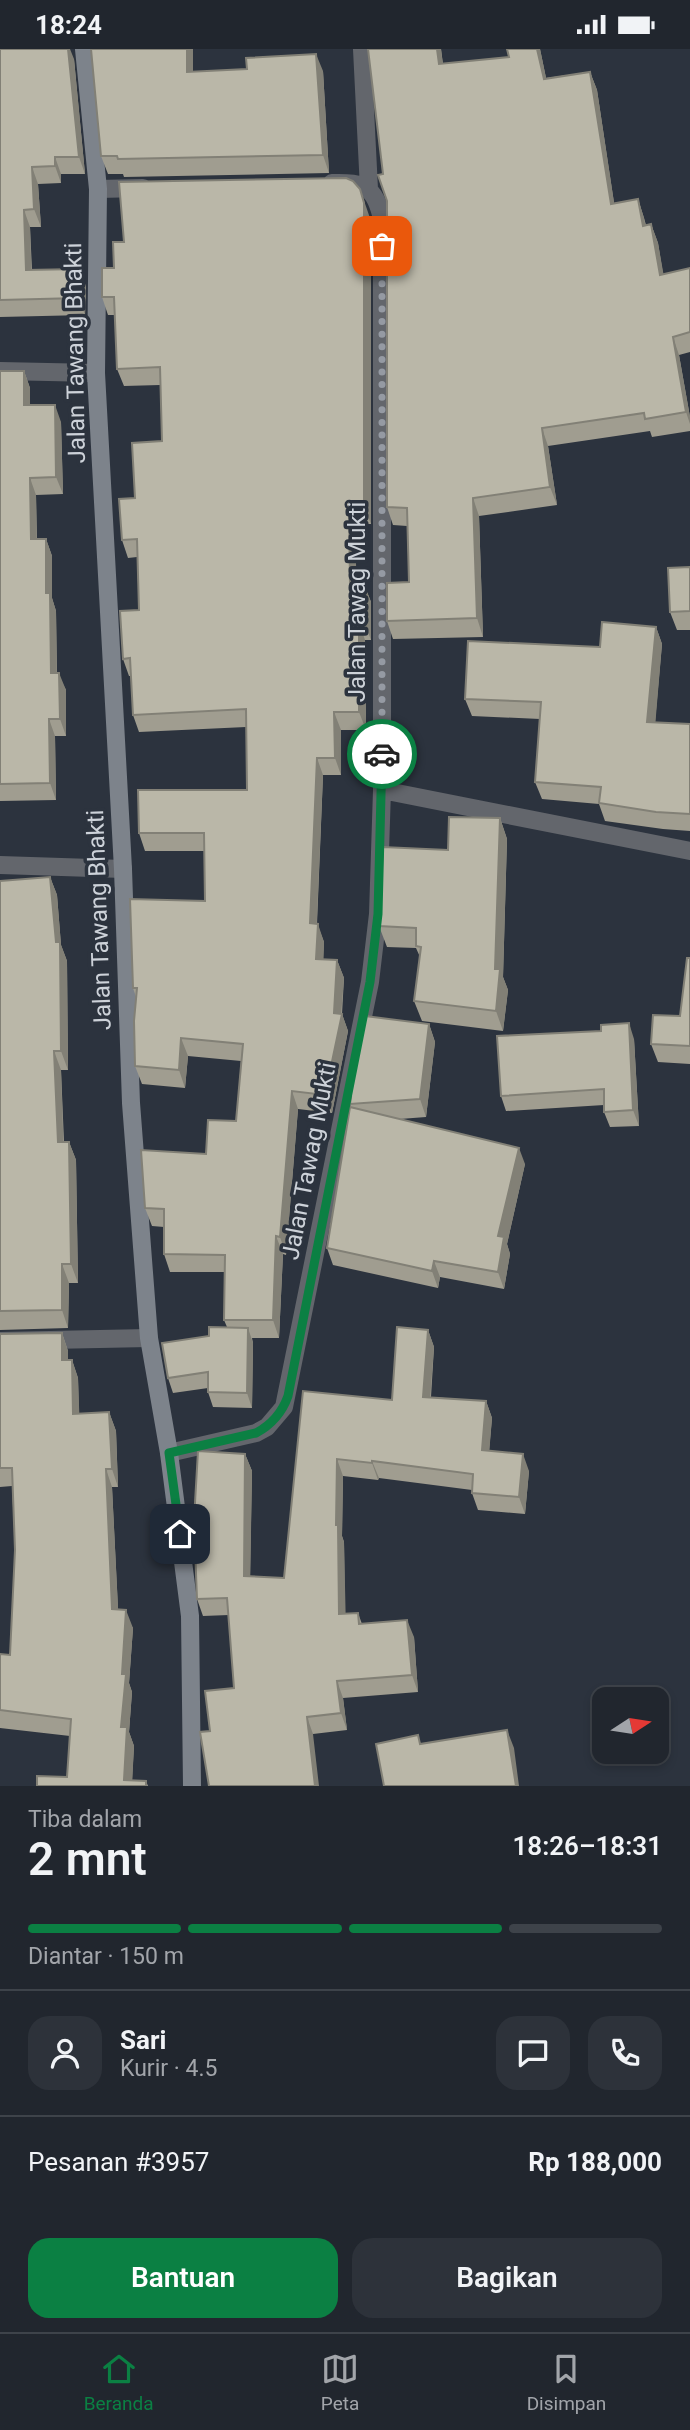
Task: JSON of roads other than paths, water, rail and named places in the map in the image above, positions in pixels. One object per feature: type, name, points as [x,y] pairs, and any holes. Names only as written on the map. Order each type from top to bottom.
[{"type":"street","name":"Jalan Tawang Bhakti","points":[[84,49],[98,189],[96,373],[123,869],[131,1103],[149,1338],[169,1453],[190,1616],[192,1786]]},
{"type":"street","name":"Jalan Tawag Mukti","points":[[169,1453],[256,1433],[267,1427],[284,1407],[370,982],[378,914],[382,790],[382,219],[377,199],[369,189],[362,49]]},
{"type":"street","points":[[316,184],[355,184],[369,189]]},
{"type":"street","points":[[98,189],[166,187]]},
{"type":"street","points":[[0,371],[96,373]]},
{"type":"street","points":[[382,790],[690,851]]},
{"type":"street","points":[[0,865],[123,869]]},
{"type":"street","points":[[0,1341],[149,1338]]}]
